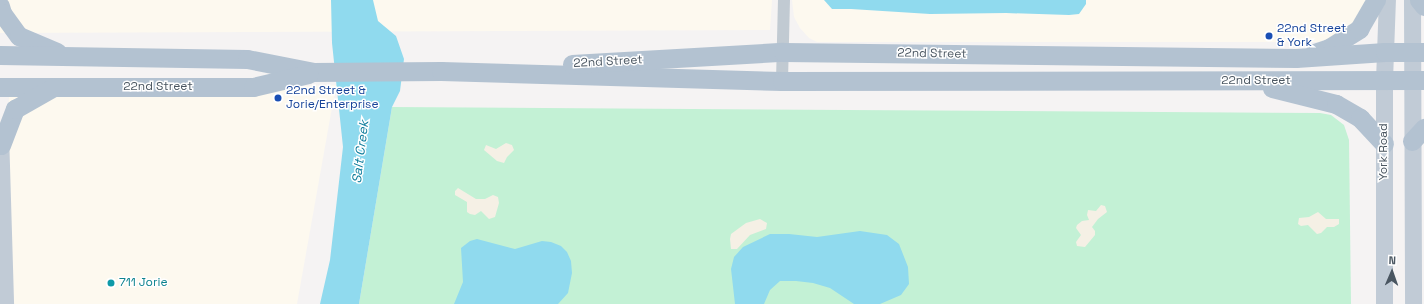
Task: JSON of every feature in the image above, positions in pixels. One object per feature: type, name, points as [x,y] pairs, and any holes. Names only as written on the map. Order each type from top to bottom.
[{"type":"main road","points":[[1296,58],[1329,48],[1359,29],[1376,0]]},
{"type":"main road","name":"York Road","points":[[1384,304],[1384,80],[1387,0]]},
{"type":"main road","points":[[1412,0],[1418,52],[1418,135],[1413,304]]},
{"type":"main road","points":[[1419,0],[1424,6]]},
{"type":"main road","points":[[0,6],[2,13],[19,36],[66,56]]},
{"type":"main road","name":"22nd Street","points":[[441,71],[783,52],[1296,58],[1385,52],[1418,52]]},
{"type":"main road","name":"22nd Street","points":[[0,55],[247,59],[313,72],[441,71],[782,81],[1418,80]]},
{"type":"main road","name":"22nd Street","points":[[0,87],[252,87],[313,72]]},
{"type":"main road","points":[[1245,81],[1336,104],[1360,118],[1384,144]]},
{"type":"main road","points":[[5,304],[1,136],[15,109],[52,87]]},
{"type":"street","points":[[782,81],[784,0]]},
{"type":"shaded area","points":[[0,0],[772,0],[770,30],[0,33]]},
{"type":"shaded area","points":[[792,0],[1370,0],[1347,32],[1318,42],[817,42],[809,38],[800,28],[794,17]]},
{"type":"shaded area","points":[[336,85],[297,304],[6,304],[9,93]]},
{"type":"green space","points":[[392,107],[1320,113],[1331,115],[1344,125],[1349,140],[1351,304],[359,304]]},
{"type":"sand","points":[[506,143],[512,145],[514,150],[507,157],[504,163],[497,161],[484,150],[486,145],[496,149]]},
{"type":"sand","points":[[458,188],[476,199],[485,199],[493,195],[498,197],[499,203],[495,217],[489,219],[481,211],[475,215],[467,212],[467,202],[455,195],[455,191]]},
{"type":"sand","points":[[1101,205],[1105,206],[1107,212],[1098,219],[1092,227],[1095,231],[1095,235],[1085,247],[1077,246],[1076,242],[1081,235],[1076,228],[1077,225],[1082,221],[1089,220],[1087,215],[1088,210],[1096,211]]},
{"type":"sand","points":[[1318,212],[1326,219],[1339,219],[1339,224],[1334,227],[1327,227],[1321,233],[1317,234],[1308,225],[1301,226],[1298,224],[1299,218],[1309,217]]},
{"type":"sand","points":[[760,219],[767,223],[766,229],[750,235],[737,249],[731,249],[731,234],[746,223]]},
{"type":"water","name":"Salt Creek","points":[[331,0],[373,0],[378,21],[396,36],[404,59],[400,91],[392,107],[359,304],[320,304],[330,260],[343,147],[332,43]]},
{"type":"water","points":[[824,0],[1086,0],[1086,4],[1079,14],[1069,15],[1006,13],[930,14],[832,9]]},
{"type":"water","points":[[860,231],[887,235],[899,244],[908,267],[909,284],[901,295],[880,304],[854,304],[830,288],[813,283],[780,281],[770,290],[764,304],[735,304],[731,269],[734,257],[743,247],[770,234],[789,234],[817,237]]},
{"type":"water","points":[[477,239],[515,249],[542,241],[551,242],[561,246],[567,252],[571,261],[572,273],[568,293],[558,304],[454,304],[463,282],[461,248],[470,241]]},
{"type":"place","name":"22nd Street & York","points":[[1269,36]]},
{"type":"place","name":"22nd Street & Jorie/Enterprise","points":[[278,98]]},
{"type":"place","name":"711 Jorie","points":[[111,283]]}]
